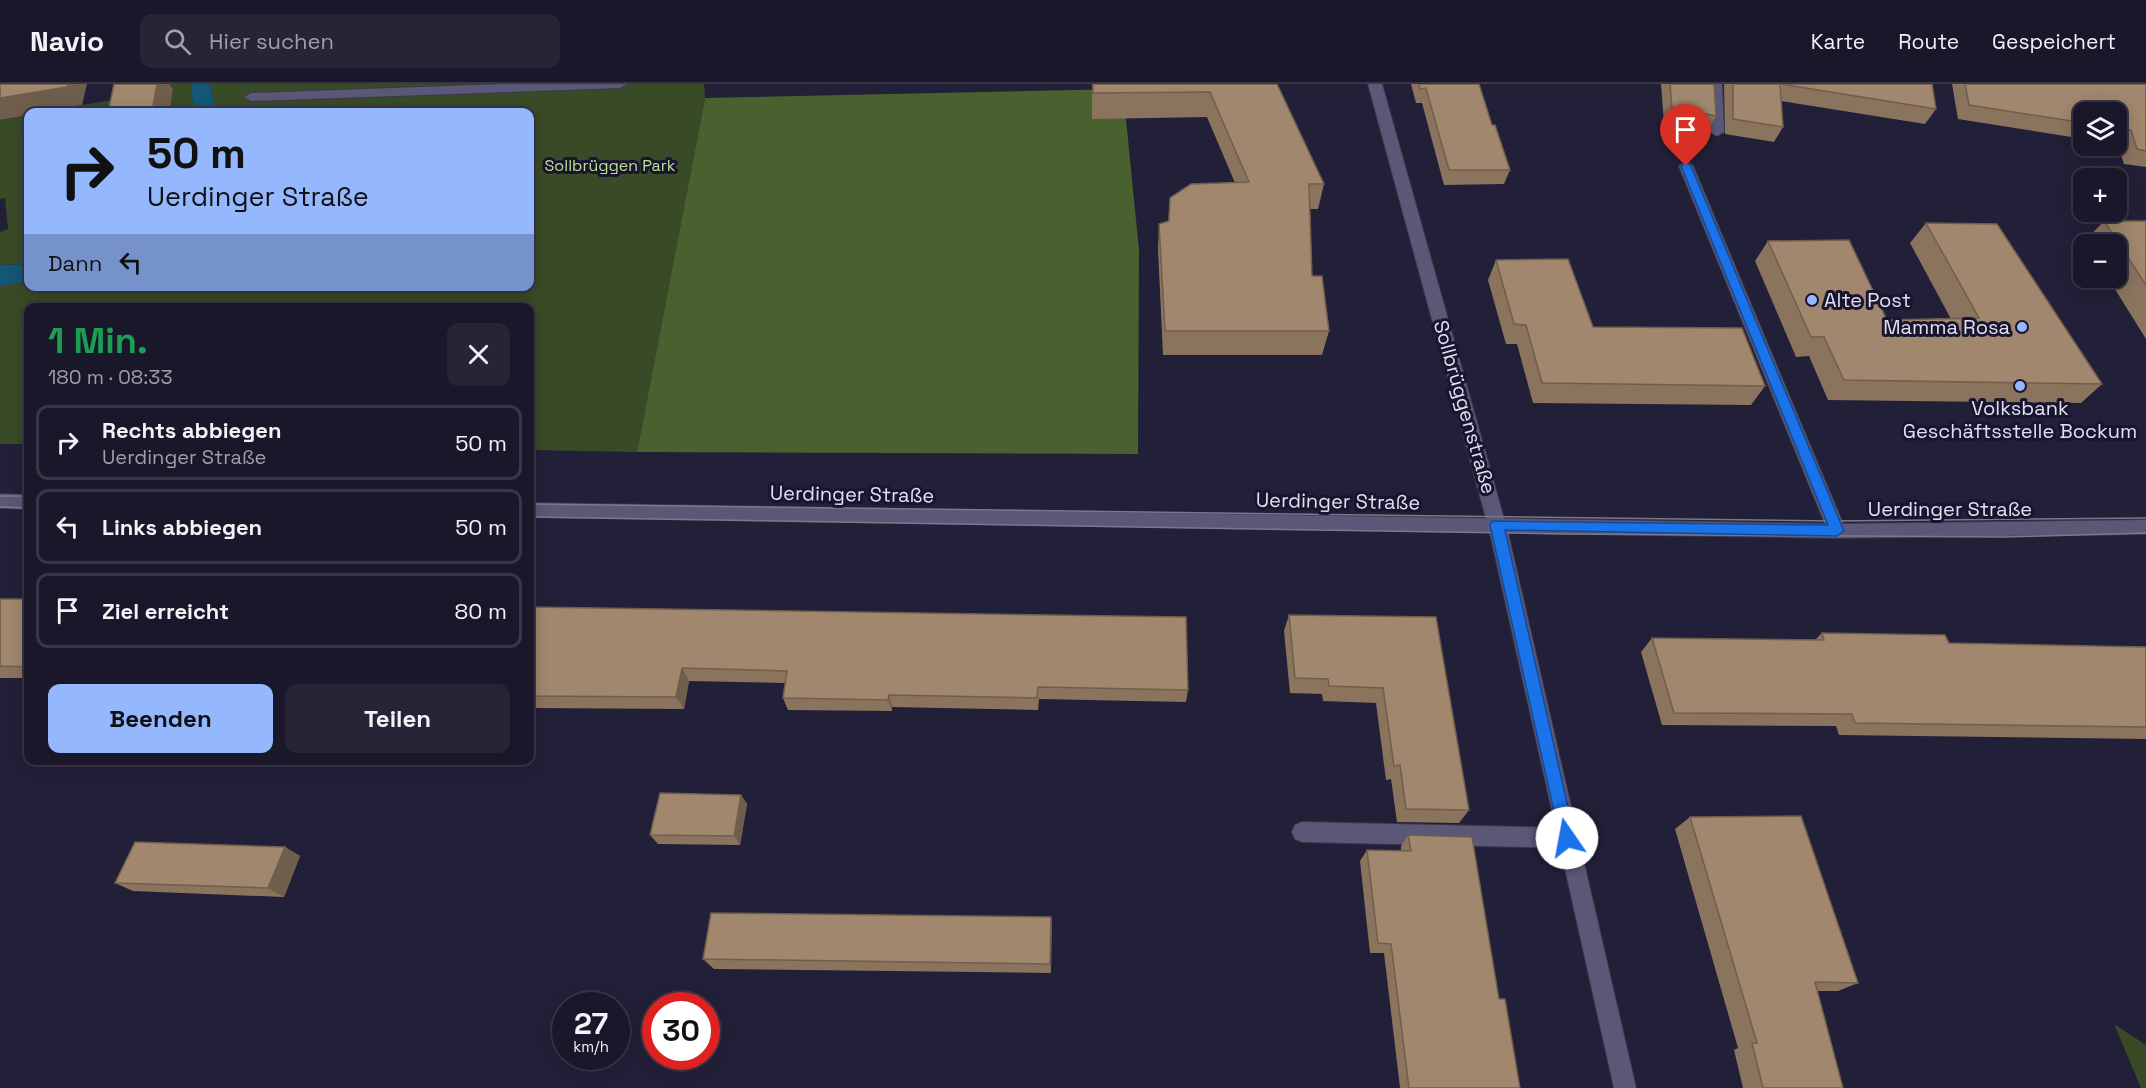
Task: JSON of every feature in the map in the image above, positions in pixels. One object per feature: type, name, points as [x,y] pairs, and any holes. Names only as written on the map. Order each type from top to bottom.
[{"type":"main road","points":[[251,98],[620,84]]},
{"type":"main road","name":"Sollbrüggenstraße","points":[[1375,84],[1497,525],[1625,1088]]},
{"type":"main road","points":[[1715,84],[1717,132]]},
{"type":"main road","points":[[1686,166],[1837,531]]},
{"type":"main road","points":[[0,501],[24,502]]},
{"type":"main road","name":"Uerdinger Straße","points":[[534,510],[1837,531],[2019,530],[2146,526]]},
{"type":"main road","points":[[1302,832],[1567,838]]},
{"type":"green space","points":[[161,84],[192,84],[191,93],[194,108],[171,108],[173,90]]},
{"type":"green space","name":"Sollbrüggen Park","points":[[210,84],[704,84],[705,98],[637,452],[534,450],[534,303],[24,303],[24,444],[0,444],[0,286],[24,283],[24,291],[534,291],[534,108],[215,108]]},
{"type":"green space","points":[[1123,89],[1139,250],[1138,454],[637,452],[705,98]]},
{"type":"green space","points":[[130,97],[128,108],[65,108]]},
{"type":"green space","points":[[24,116],[24,264],[0,265],[0,232],[8,229],[5,198],[0,199],[0,120]]},
{"type":"green space","points":[[2114,1024],[2146,1045],[2146,1088],[2141,1088]]},
{"type":"water","points":[[192,84],[210,84],[215,108],[194,108],[191,93]]},
{"type":"water","points":[[24,264],[24,283],[0,286],[0,265]]},
{"type":"building","points":[[0,84],[68,84],[67,87],[0,98]]},
{"type":"building","points":[[114,84],[157,84],[153,108],[109,108]]},
{"type":"building","points":[[1093,84],[1277,84],[1324,184],[1309,184],[1312,276],[1322,276],[1329,331],[1165,331],[1159,224],[1169,221],[1170,198],[1191,184],[1249,182],[1210,92],[1093,93]]},
{"type":"building","points":[[1419,84],[1479,84],[1510,170],[1449,170],[1426,88],[1420,89]]},
{"type":"building","points":[[1670,84],[1714,84],[1716,116],[1672,108]]},
{"type":"building","points":[[1733,84],[1780,84],[1783,127],[1733,119]]},
{"type":"building","points":[[1781,84],[1932,84],[1936,109]]},
{"type":"building","points":[[1965,84],[2146,84],[2146,151],[2137,149],[2131,130],[2127,129],[2127,102],[2073,102],[2073,121],[1969,105]]},
{"type":"building","points":[[2146,221],[2146,285],[2127,256],[2127,234],[2113,234],[2105,222]]},
{"type":"building","points":[[1926,223],[1997,224],[2102,384],[1844,380],[1824,337],[1811,337],[1768,241],[1849,240],[1887,320],[1979,318]]},
{"type":"building","points":[[1568,259],[1593,327],[1742,328],[1765,386],[1542,383],[1526,325],[1514,324],[1496,260]]},
{"type":"building","points":[[0,599],[24,599],[24,667],[0,666]]},
{"type":"building","points":[[534,607],[1186,617],[1188,690],[1038,687],[1037,698],[889,695],[888,700],[783,698],[787,671],[682,668],[676,697],[534,696]]},
{"type":"building","points":[[1289,615],[1436,617],[1469,810],[1406,809],[1400,765],[1394,766],[1383,688],[1329,686],[1328,679],[1295,678]]},
{"type":"building","points":[[1822,633],[1945,635],[1949,643],[2146,647],[2146,727],[1855,723],[1852,714],[1674,713],[1652,638],[1824,640]]},
{"type":"building","points":[[660,793],[741,795],[734,836],[650,835]]},
{"type":"building","points":[[1801,816],[1858,983],[1815,982],[1843,1088],[1763,1088],[1752,1043],[1757,1043],[1690,817]]},
{"type":"building","points":[[1408,835],[1472,837],[1499,999],[1505,999],[1520,1088],[1409,1088],[1391,944],[1378,943],[1367,850],[1411,851]]},
{"type":"building","points":[[135,842],[285,847],[268,888],[115,883]]},
{"type":"building","points":[[711,913],[1051,917],[1050,964],[703,959]]},
{"type":"tram line","points":[[0,496],[24,496]]},
{"type":"tram line","points":[[534,504],[1833,521],[2146,518]]},
{"type":"tram line","points":[[0,507],[24,508]]},
{"type":"tram line","points":[[534,517],[1566,534],[2005,537],[2146,533]]},
{"type":"place","name":"Alte Post","points":[[1812,300]]},
{"type":"place","name":"Mamma Rosa","points":[[2022,327]]},
{"type":"place","name":"Volksbank Geschäftsstelle Bockum","points":[[2020,386]]},
{"type":"route","points":[[1567,838],[1497,525],[1837,531],[1686,166]]}]
